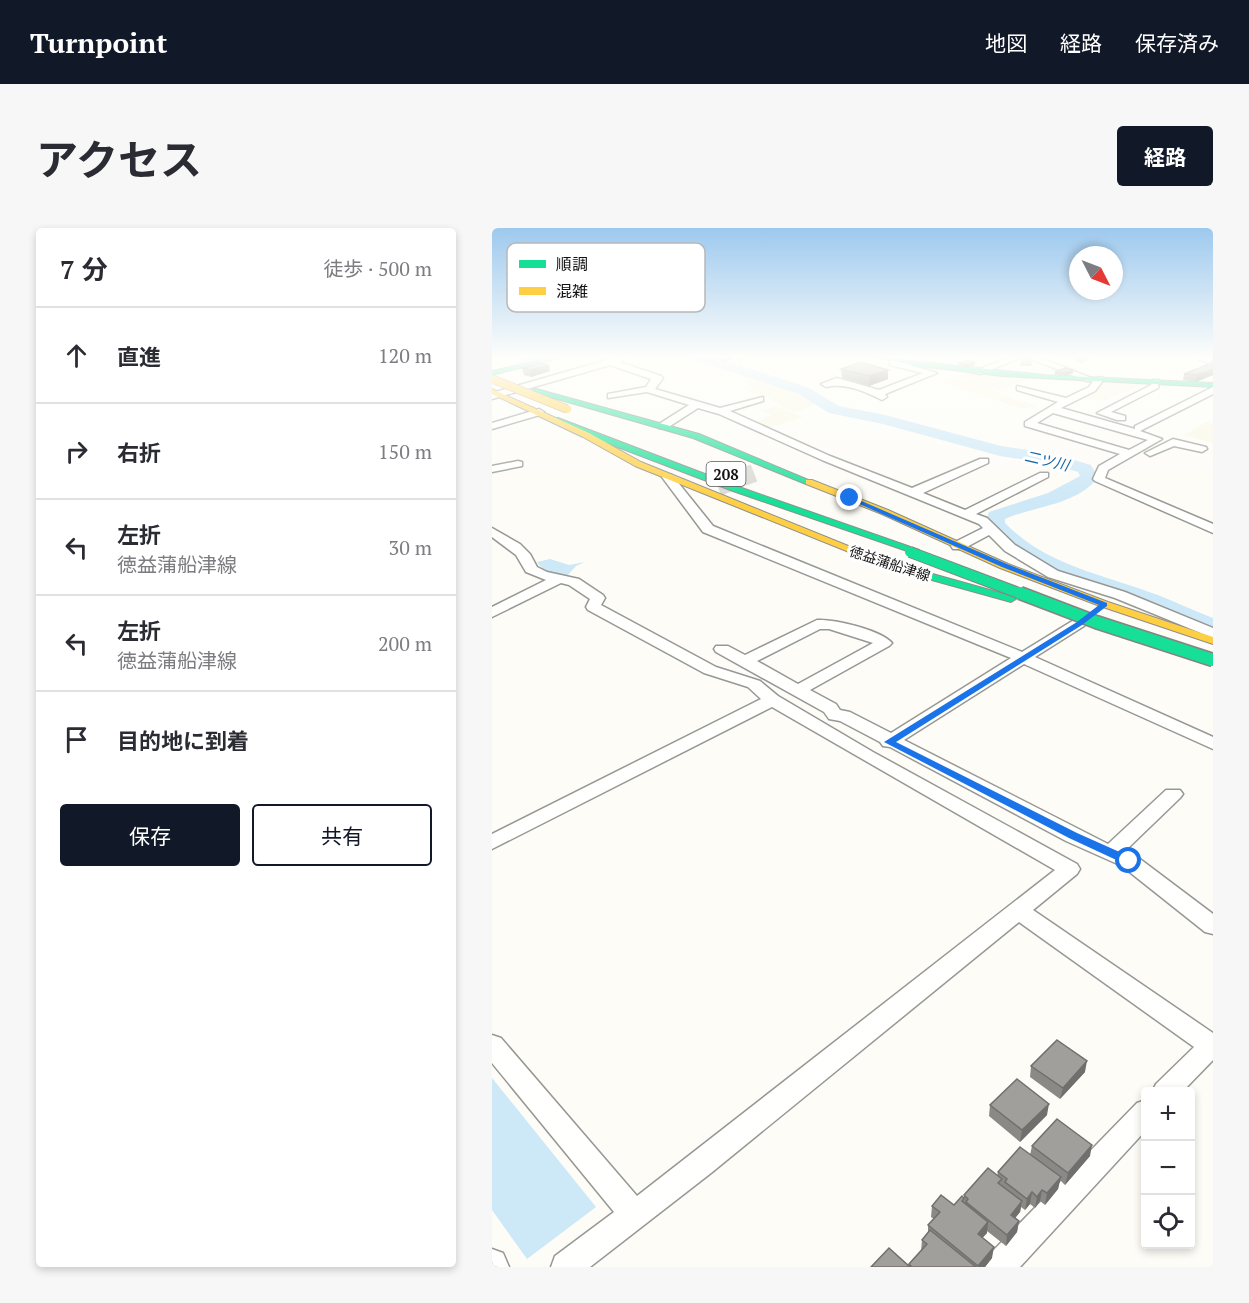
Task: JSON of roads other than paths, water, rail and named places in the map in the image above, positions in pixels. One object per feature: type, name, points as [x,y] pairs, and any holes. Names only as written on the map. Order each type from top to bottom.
[{"type":"main road","name":"徳益蒲船津線","points":[[523,405],[638,464],[783,524],[907,570],[1012,600],[1213,668]]},
{"type":"main road","name":"208","points":[[559,405],[884,540],[1096,622],[1213,657]]},
{"type":"main road","points":[[578,405],[722,462]]},
{"type":"main road","points":[[587,405],[696,436],[850,498],[958,546],[1104,604],[1213,641]]},
{"type":"main road","points":[[555,420],[736,489],[884,540]]},
{"type":"main road","points":[[754,473],[772,466]]},
{"type":"main road","points":[[704,492],[718,487]]},
{"type":"main road","points":[[776,488],[884,540]]},
{"type":"main road","points":[[907,570],[958,546]]},
{"type":"main road","points":[[1079,623],[1104,604]]},
{"type":"street","points":[[663,426],[695,405]]},
{"type":"street","points":[[698,405],[720,411],[912,494],[982,521],[1010,548],[1053,573],[1120,595],[1213,633]]},
{"type":"street","points":[[720,411],[738,405]]},
{"type":"street","points":[[1060,405],[1045,412],[1029,424],[1131,454]]},
{"type":"street","points":[[1116,405],[1102,412],[1142,426],[1182,405]]},
{"type":"street","points":[[1052,409],[1157,439],[1102,468],[1099,479],[1213,529]]},
{"type":"street","points":[[492,426],[539,412]]},
{"type":"street","points":[[1114,462],[1131,463],[1168,442],[1202,450]]},
{"type":"street","points":[[912,494],[984,461]]},
{"type":"street","points":[[492,469],[512,463]]},
{"type":"street","points":[[966,514],[1044,475]]},
{"type":"street","points":[[668,477],[708,529],[1024,658],[1213,744]]},
{"type":"street","points":[[688,502],[704,492]]},
{"type":"street","points":[[958,546],[990,529]]},
{"type":"street","points":[[492,532],[508,541],[529,559],[531,569],[573,582],[598,598],[593,607],[710,670],[754,684],[772,700],[867,756],[1070,869],[701,1164],[566,1267]]},
{"type":"street","points":[[492,613],[559,579]]},
{"type":"street","points":[[1104,604],[1120,595]]},
{"type":"street","points":[[889,742],[1079,623]]},
{"type":"street","points":[[745,661],[816,625],[830,624],[884,643],[798,690]]},
{"type":"street","points":[[722,649],[830,708],[835,715],[844,716],[889,742],[1129,861],[1213,926]]},
{"type":"street","points":[[492,842],[772,700]]},
{"type":"street","points":[[1111,853],[1173,794]]},
{"type":"street","points":[[1019,911],[1212,1045],[1170,1087]]},
{"type":"street","points":[[492,1046],[633,1214]]},
{"type":"street","points":[[999,1267],[1141,1116]]},
{"type":"water","points":[[550,559],[569,565],[585,562],[576,566],[567,576],[546,571],[537,562]]},
{"type":"water","points":[[492,1078],[596,1207],[527,1259],[492,1210]]},
{"type":"waterway","name":"二ツ川","points":[[827,405],[834,410],[885,420],[1000,451],[1050,458],[1085,469],[1089,477],[1077,486],[1055,497],[996,516],[995,524],[1010,540],[1044,563],[1141,596],[1213,626]]},
{"type":"tunnel","points":[[718,487],[754,473]]}]
